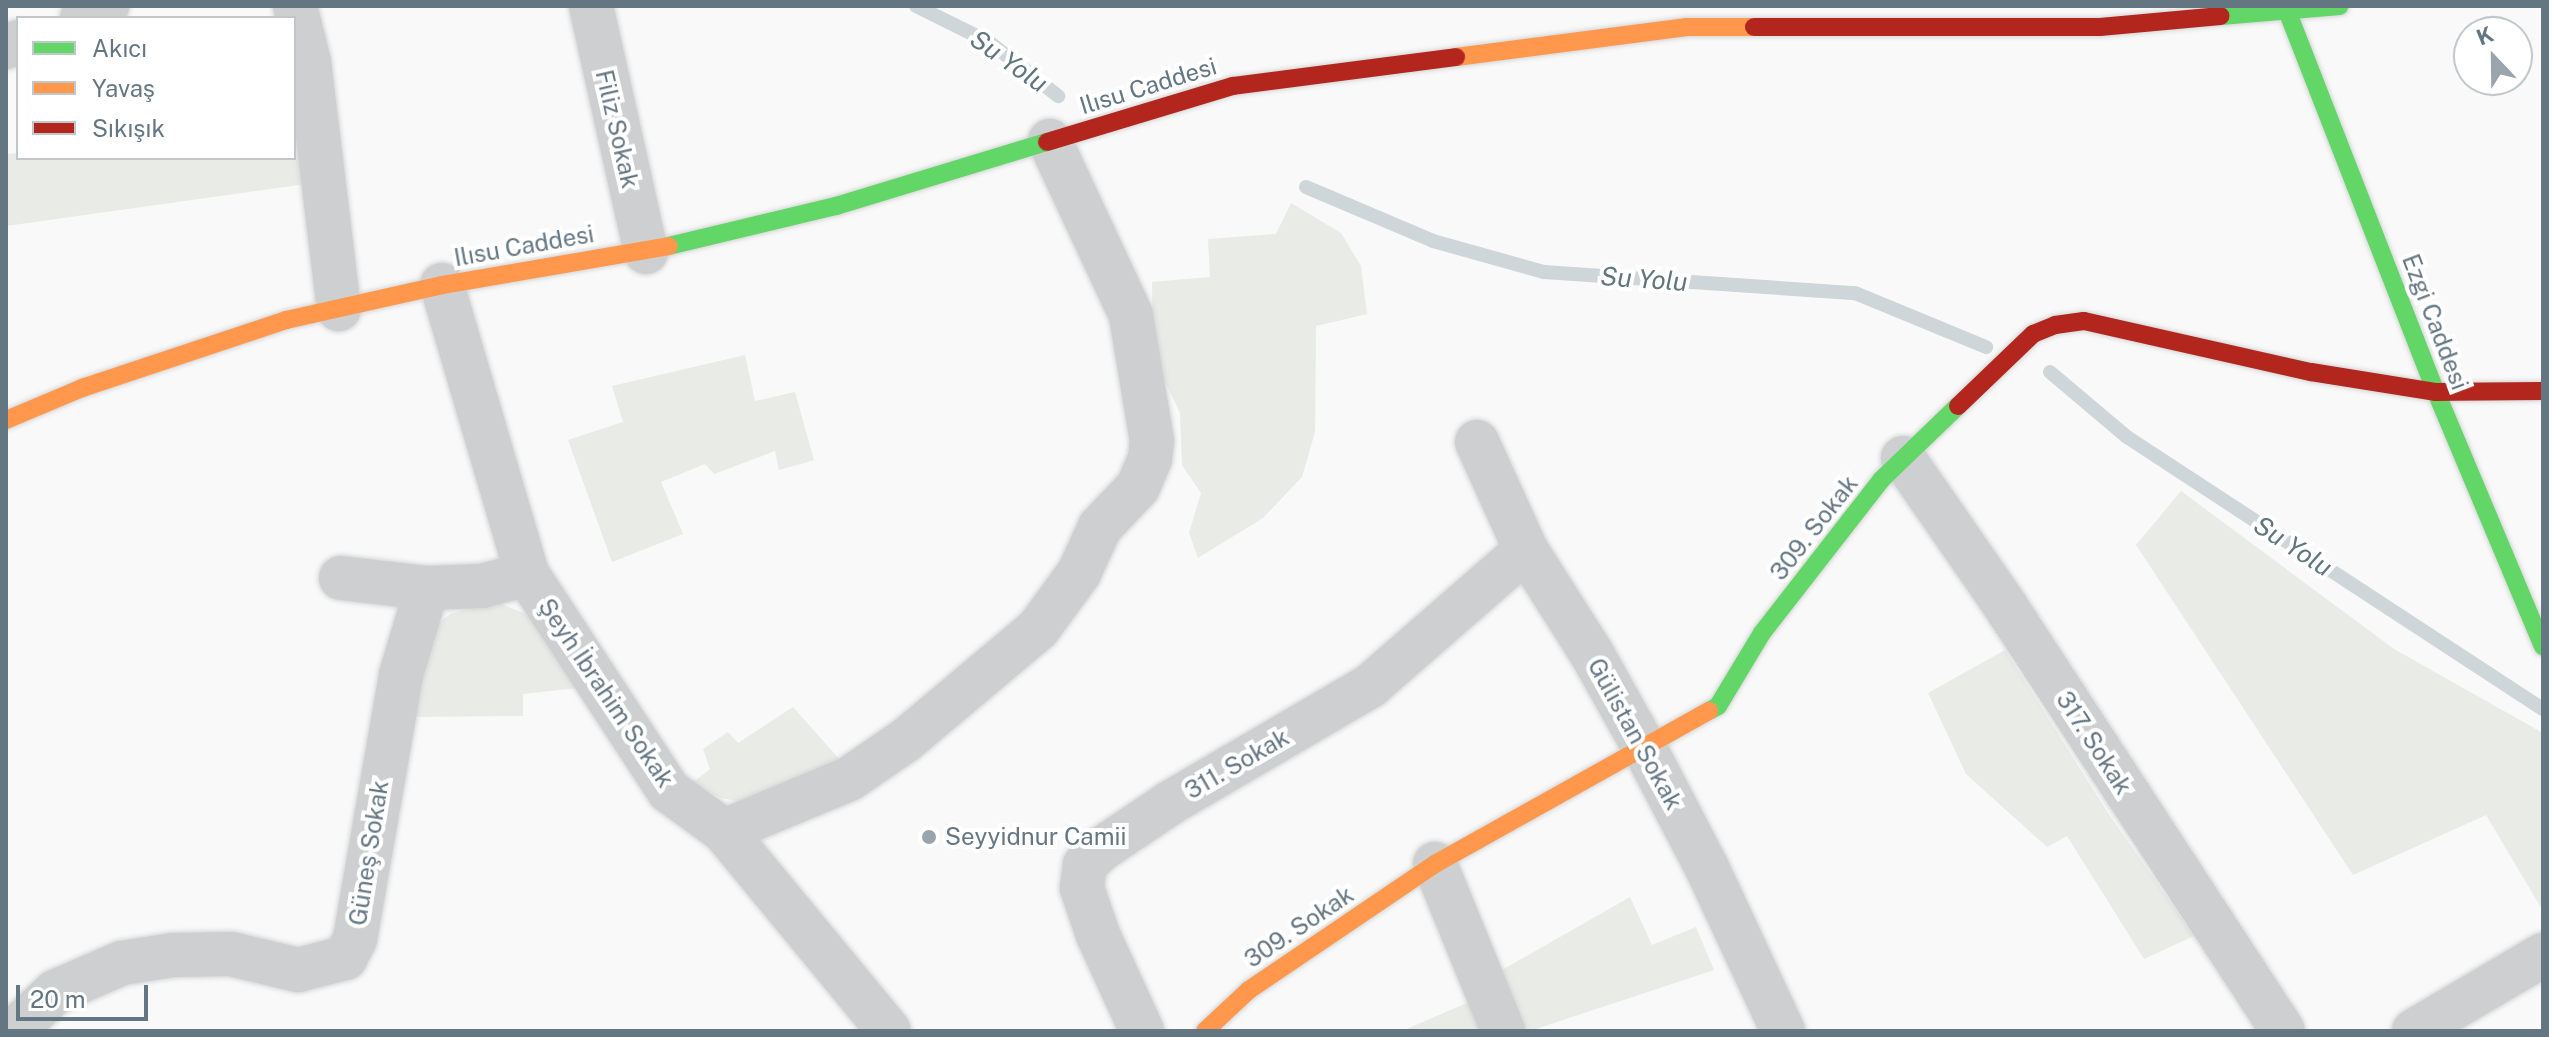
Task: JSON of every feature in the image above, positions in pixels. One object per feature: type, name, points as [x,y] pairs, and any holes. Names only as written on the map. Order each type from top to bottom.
[{"type":"main road","name":"Ilısu Caddesi","points":[[6,420],[82,388],[286,320],[442,285],[581,259],[646,252],[836,206],[1233,86],[1687,27],[2100,27],[2288,13],[2340,6]]},
{"type":"main road","name":"Ezgi Caddesi","points":[[2288,13],[2436,392],[2543,646]]},
{"type":"main road","name":"309. Sokak","points":[[1205,1031],[1249,990],[1435,864],[1718,706],[1762,633],[1881,480],[2033,334],[2055,325],[2084,321],[2311,372],[2436,392],[2543,391]]},
{"type":"street","points":[[86,16],[107,6]]},
{"type":"street","points":[[295,6],[309,62],[339,309]]},
{"type":"street","name":"Filiz Sokak","points":[[591,6],[646,252]]},
{"type":"street","points":[[724,831],[849,779],[906,740],[1038,629],[1079,573],[1100,527],[1138,487],[1150,459],[1152,441],[1131,315],[1050,141]]},
{"type":"street","name":"Şeyh İbrahim Sokak","points":[[442,285],[527,574],[669,791],[724,831],[889,1031]]},
{"type":"street","name":"Gülistan Sokak","points":[[1477,442],[1526,550],[1592,654],[1707,868],[1783,1031]]},
{"type":"street","name":"317. Sokak","points":[[1903,458],[2006,607],[2283,1031]]},
{"type":"street","name":"311. Sokak","points":[[1142,1031],[1086,900],[1082,888],[1085,865],[1100,850],[1170,803],[1370,686],[1526,550]]},
{"type":"street","points":[[341,578],[427,588],[482,586],[527,574]]},
{"type":"street","name":"Güneş Sokak","points":[[14,1031],[55,992],[122,963],[173,955],[231,954],[298,970],[324,966],[345,958],[355,939],[401,675],[427,588]]},
{"type":"street","points":[[1435,864],[1503,1031]]},
{"type":"street","points":[[2414,1031],[2543,955]]},
{"type":"shaded area","points":[[296,92],[306,184],[6,226],[6,154],[16,153],[16,160],[296,160]]},
{"type":"shaded area","points":[[1291,203],[1341,233],[1361,266],[1367,314],[1316,326],[1315,432],[1302,477],[1263,518],[1198,558],[1189,533],[1201,493],[1182,465],[1180,413],[1153,356],[1152,282],[1210,277],[1208,239],[1276,234]]},
{"type":"shaded area","points":[[745,355],[755,401],[795,392],[814,460],[779,470],[775,451],[714,474],[705,464],[661,482],[683,534],[612,562],[568,440],[623,422],[612,386]]},
{"type":"shaded area","points":[[2181,491],[2394,649],[2543,733],[2543,911],[2486,815],[2353,875],[2136,545]]},
{"type":"shaded area","points":[[496,602],[531,616],[577,688],[523,694],[523,716],[409,717],[431,629],[450,614]]},
{"type":"shaded area","points":[[2005,650],[2108,813],[2194,936],[2144,959],[2067,836],[2047,847],[1966,774],[1928,693]]},
{"type":"shaded area","points":[[793,707],[842,762],[804,782],[737,801],[721,798],[692,783],[710,769],[703,749],[728,732],[738,743]]},
{"type":"shaded area","points":[[1630,897],[1652,945],[1696,927],[1714,970],[1530,1031],[1515,1031],[1495,974]]},
{"type":"shaded area","points":[[1469,1002],[1481,1031],[1402,1031]]},
{"type":"waterway","name":"Su Yolu","points":[[916,6],[989,42],[1058,96]]},
{"type":"waterway","name":"Su Yolu","points":[[1306,187],[1433,241],[1544,272],[1855,293],[1986,347]]},
{"type":"waterway","name":"Su Yolu","points":[[2050,372],[2127,437],[2543,709]]},
{"type":"traffic: fast","points":[[2221,16],[2340,6]]},
{"type":"traffic: fast","points":[[2288,13],[2436,392],[2543,646]]},
{"type":"traffic: fast","points":[[669,246],[836,206],[1047,142]]},
{"type":"traffic: fast","points":[[1709,711],[1718,706],[1762,633],[1881,480],[1958,406]]},
{"type":"traffic: slow","points":[[1456,57],[1687,27],[1754,27]]},
{"type":"traffic: slow","points":[[6,420],[82,388],[286,320],[442,285],[669,246]]},
{"type":"traffic: slow","points":[[1205,1031],[1249,990],[1435,864],[1709,711]]},
{"type":"traffic: jam","points":[[1754,27],[2100,27],[2221,16]]},
{"type":"traffic: jam","points":[[1047,142],[1233,86],[1456,57]]},
{"type":"traffic: jam","points":[[1958,406],[2033,334],[2055,325],[2084,321],[2311,372],[2436,392],[2543,391]]},
{"type":"place","name":"Seyyidnur Camii","points":[[929,837]]}]
